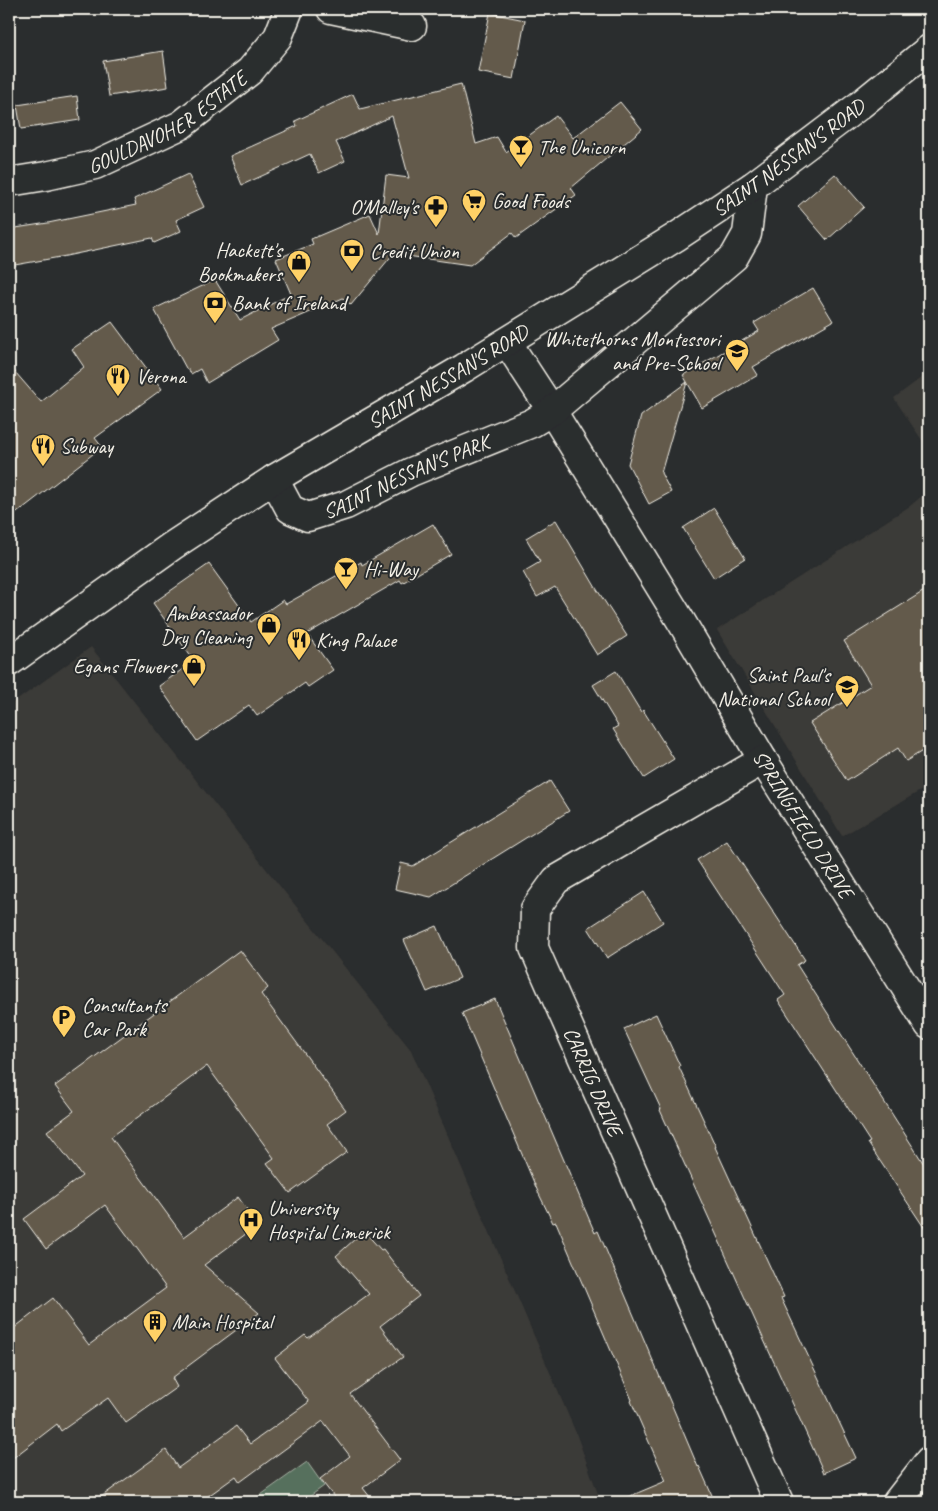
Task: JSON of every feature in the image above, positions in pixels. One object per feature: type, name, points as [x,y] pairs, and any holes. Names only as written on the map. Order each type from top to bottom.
[{"type":"street","name":"GOULDAVOHER ESTATE","points":[[9,182],[95,165],[181,125],[250,71],[278,37],[289,9]]},
{"type":"street","points":[[331,9],[412,26]]},
{"type":"street","name":"SAINT NESSAN'S ROAD","points":[[9,662],[172,546],[274,480],[507,342],[676,237],[753,186],[929,50]]},
{"type":"street","name":"SAINT NESSAN'S PARK","points":[[274,480],[290,509],[308,517],[346,505],[411,472],[532,422],[552,411],[734,257],[747,234],[753,186]]},
{"type":"street","points":[[507,342],[552,411]]},
{"type":"street","name":"SPRINGFIELD DRIVE","points":[[552,411],[681,621],[763,760],[929,1025]]},
{"type":"street","name":"CARRIG DRIVE","points":[[763,760],[556,880],[535,909],[534,948],[779,1502]]},
{"type":"street","points":[[897,1502],[929,1461]]},
{"type":"shaded area","points":[[929,372],[929,451],[894,398]]},
{"type":"shaded area","name":"Saint Paul's National School","points":[[929,490],[929,786],[842,836],[717,630],[910,506]]},
{"type":"shaded area","name":"University Hospital Limerick","points":[[91,647],[411,1050],[576,1433],[601,1502],[9,1502],[9,706]]},
{"type":"green space","points":[[307,1462],[324,1486],[302,1502],[251,1502]]},
{"type":"building","points":[[490,13],[525,20],[514,79],[478,72]]},
{"type":"building","points":[[163,51],[168,87],[109,96],[103,61]]},
{"type":"building","points":[[461,84],[476,144],[497,137],[506,152],[556,116],[573,138],[620,102],[642,129],[571,188],[576,195],[516,238],[512,233],[470,265],[393,254],[351,305],[343,298],[271,329],[278,340],[207,383],[200,369],[191,374],[154,309],[215,280],[240,320],[291,294],[276,259],[313,244],[311,239],[370,214],[379,234],[386,175],[409,178],[392,116],[336,142],[345,161],[319,173],[310,154],[242,185],[230,156],[297,126],[295,121],[353,94],[360,109]]},
{"type":"building","points":[[77,96],[80,120],[21,129],[17,105]]},
{"type":"building","points":[[188,174],[204,207],[176,220],[181,231],[154,243],[152,238],[9,266],[9,229],[136,205],[134,199]]},
{"type":"building","points":[[835,174],[864,207],[827,240],[798,206]]},
{"type":"building","points":[[813,288],[833,321],[753,367],[758,375],[702,408],[683,375],[759,331],[754,323]]},
{"type":"building","points":[[112,322],[162,389],[95,438],[102,447],[9,519],[9,365],[41,402],[84,367],[72,349]]},
{"type":"building","points":[[687,382],[661,473],[671,492],[649,504],[628,464],[641,416]]},
{"type":"building","points":[[714,508],[745,558],[714,578],[683,528]]},
{"type":"building","points":[[556,520],[627,636],[597,655],[555,587],[537,597],[523,572],[540,562],[526,538]]},
{"type":"building","points":[[433,524],[451,554],[402,583],[400,580],[307,634],[333,670],[308,687],[305,683],[257,716],[249,705],[197,741],[159,686],[194,661],[153,603],[209,564],[251,622],[283,600],[286,604],[361,562],[362,565]]},
{"type":"building","name":"Saint Paul's National School","points":[[929,588],[929,747],[906,761],[898,748],[847,781],[810,723],[871,685],[844,641]]},
{"type":"building","points":[[616,671],[641,712],[643,710],[674,759],[644,778],[613,729],[618,726],[593,685]]},
{"type":"building","points":[[550,781],[569,811],[431,897],[395,889],[401,863],[413,866]]},
{"type":"building","points":[[727,841],[805,960],[797,965],[929,1172],[929,1235],[868,1143],[870,1142],[778,1000],[785,995],[697,860]]},
{"type":"building","points":[[644,892],[663,922],[607,958],[588,928]]},
{"type":"building","points":[[437,926],[460,978],[427,992],[404,940]]},
{"type":"building","points":[[240,950],[268,988],[261,994],[346,1110],[327,1124],[347,1152],[290,1193],[267,1163],[274,1158],[207,1066],[111,1137],[184,1237],[238,1197],[258,1225],[204,1265],[259,1313],[172,1378],[177,1387],[126,1423],[108,1398],[61,1431],[57,1424],[9,1461],[9,1332],[53,1298],[89,1345],[166,1288],[105,1205],[46,1249],[24,1219],[82,1176],[47,1131],[74,1111],[55,1086]]},
{"type":"building","points":[[495,999],[595,1233],[598,1231],[698,1467],[715,1502],[616,1502],[666,1481],[556,1222],[553,1223],[538,1192],[462,1013]]},
{"type":"building","points":[[656,1014],[784,1297],[781,1298],[856,1458],[824,1473],[624,1029]]},
{"type":"building","points":[[364,1231],[381,1250],[383,1249],[419,1296],[380,1326],[403,1357],[350,1394],[400,1460],[363,1488],[374,1502],[338,1502],[320,1479],[350,1456],[323,1421],[240,1482],[236,1476],[200,1502],[94,1502],[166,1450],[178,1468],[236,1426],[250,1444],[309,1402],[275,1358],[305,1335],[308,1338],[369,1294],[336,1256]]},
{"type":"place","name":"The Unicorn","points":[[521,168]]},
{"type":"place","name":"Good Foods","points":[[474,222]]},
{"type":"place","name":"O'Malley's","points":[[436,228]]},
{"type":"place","name":"Credit Union","points":[[352,272]]},
{"type":"place","name":"Hackett's Bookmakers","points":[[299,283]]},
{"type":"place","name":"Bank of Ireland","points":[[215,324]]},
{"type":"place","name":"Whitethorns Montessori and Pre-School","points":[[737,372]]},
{"type":"place","name":"Verona","points":[[118,397]]},
{"type":"place","name":"Subway","points":[[43,467]]},
{"type":"place","name":"Hi-Way","points":[[346,590]]},
{"type":"place","name":"Ambassador Dry Cleaning","points":[[269,646]]},
{"type":"place","name":"King Palace","points":[[299,661]]},
{"type":"place","name":"Egans Flowers","points":[[194,687]]},
{"type":"place","name":"Saint Paul's National School","points":[[847,708]]},
{"type":"place","name":"Consultants Car Park","points":[[64,1038]]},
{"type":"place","name":"University Hospital Limerick","points":[[251,1241]]},
{"type":"place","name":"Main Hospital","points":[[155,1343]]}]
